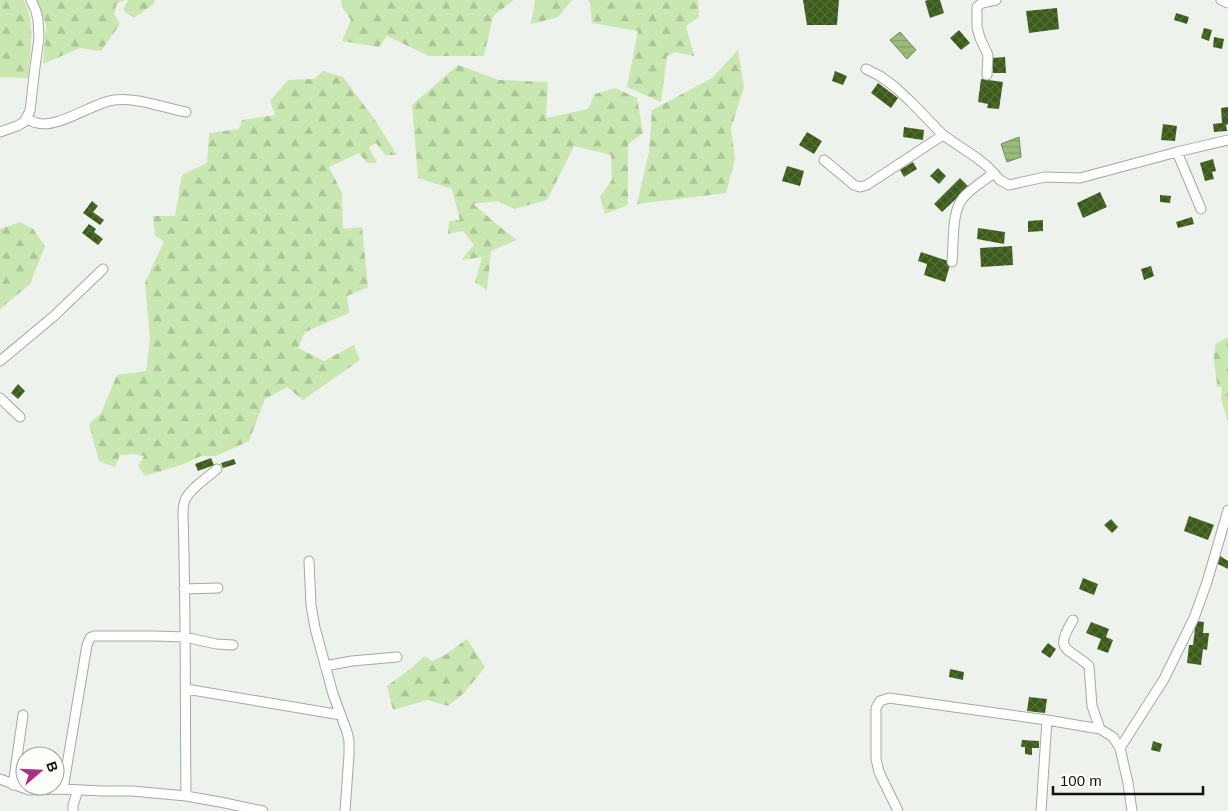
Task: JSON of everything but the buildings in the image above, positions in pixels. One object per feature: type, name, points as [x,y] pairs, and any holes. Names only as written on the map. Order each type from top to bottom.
[{"type":"street","points":[[0,132],[24,122],[32,105],[39,38],[38,20],[31,0]]},
{"type":"street","points":[[987,75],[988,56],[977,27],[977,7],[982,3],[996,0]]},
{"type":"street","points":[[1221,0],[1228,2]]},
{"type":"street","points":[[866,69],[896,87],[943,135],[977,158],[1000,180],[1010,184],[1045,177],[1080,178],[1101,174],[1177,152],[1228,140]]},
{"type":"street","points":[[26,119],[38,124],[49,123],[65,119],[114,100],[130,100],[186,112]]},
{"type":"street","points":[[824,160],[854,185],[860,187],[867,185],[943,135]]},
{"type":"street","points":[[1177,152],[1201,209]]},
{"type":"street","points":[[952,262],[956,210],[968,192],[994,173]]},
{"type":"street","points":[[0,361],[54,316],[103,269]]},
{"type":"street","points":[[0,398],[20,417]]},
{"type":"street","points":[[186,796],[186,689],[182,514],[186,497],[217,469]]},
{"type":"street","points":[[1120,748],[1164,679],[1194,618],[1207,582],[1228,510]]},
{"type":"street","points":[[310,561],[311,605],[317,636],[349,741],[345,811]]},
{"type":"street","points":[[184,589],[218,588]]},
{"type":"street","points":[[1073,620],[1065,635],[1064,645],[1068,651],[1089,666],[1092,706],[1100,729]]},
{"type":"street","points":[[65,783],[90,638],[94,636],[153,636],[185,638],[233,645]]},
{"type":"street","points":[[325,666],[397,658]]},
{"type":"street","points":[[186,689],[340,715]]},
{"type":"street","points":[[898,811],[879,772],[876,759],[876,708],[880,701],[889,698],[1100,729],[1113,737],[1120,748],[1132,811]]},
{"type":"street","points":[[0,779],[14,785],[23,715]]},
{"type":"street","points":[[1041,811],[1047,720]]},
{"type":"street","points":[[65,789],[132,791],[186,796],[263,811]]},
{"type":"street","points":[[73,811],[78,790]]},
{"type":"green space","points":[[0,0],[24,0],[28,9],[31,38],[28,78],[0,77]]},
{"type":"green space","points":[[36,0],[126,0],[117,3],[114,14],[120,24],[101,51],[80,48],[43,64],[46,25]]},
{"type":"green space","points":[[128,0],[154,0],[155,3],[134,18],[123,10]]},
{"type":"green space","points":[[341,0],[514,0],[493,16],[484,56],[429,56],[387,36],[379,47],[342,41],[351,20],[342,7]]},
{"type":"green space","points":[[535,0],[572,0],[558,17],[531,24]]},
{"type":"green space","points":[[588,0],[698,0],[699,17],[686,26],[694,56],[675,52],[667,56],[661,102],[627,87],[638,31],[592,23]]},
{"type":"green space","points":[[738,50],[744,87],[731,128],[735,159],[726,193],[637,204],[649,152],[652,110],[712,78]]},
{"type":"green space","points":[[458,65],[499,80],[548,82],[546,118],[588,109],[595,94],[615,88],[637,98],[643,133],[628,144],[628,205],[605,214],[600,197],[612,180],[611,155],[574,146],[547,200],[514,209],[498,201],[473,204],[516,240],[491,251],[487,290],[475,282],[482,257],[461,260],[474,245],[463,231],[448,234],[449,221],[460,220],[452,189],[418,178],[412,105]]},
{"type":"green space","points":[[323,71],[343,77],[375,120],[397,155],[385,155],[376,143],[369,147],[377,163],[367,163],[359,153],[329,167],[342,193],[343,229],[362,227],[368,287],[347,296],[349,313],[305,332],[298,348],[324,361],[354,345],[360,360],[303,400],[287,387],[265,399],[249,441],[216,456],[201,456],[184,464],[145,476],[138,466],[144,456],[120,455],[115,467],[99,461],[89,424],[101,413],[117,375],[146,371],[150,339],[145,283],[164,241],[155,236],[153,216],[175,216],[182,175],[207,163],[209,133],[239,129],[242,120],[275,115],[270,101],[288,80],[314,79]]},
{"type":"green space","points":[[20,222],[33,229],[45,246],[30,284],[0,309],[0,229]]},
{"type":"green space","points":[[1228,337],[1228,422],[1221,399],[1222,387],[1217,387],[1214,359],[1215,344]]},
{"type":"green space","points":[[467,639],[485,667],[464,693],[448,706],[427,700],[393,710],[387,686],[425,656],[432,661],[445,655]]},
{"type":"shaded area","points":[[900,32],[916,50],[907,59],[890,40]]},
{"type":"shaded area","points":[[1019,137],[1021,157],[1007,162],[1001,144]]}]
